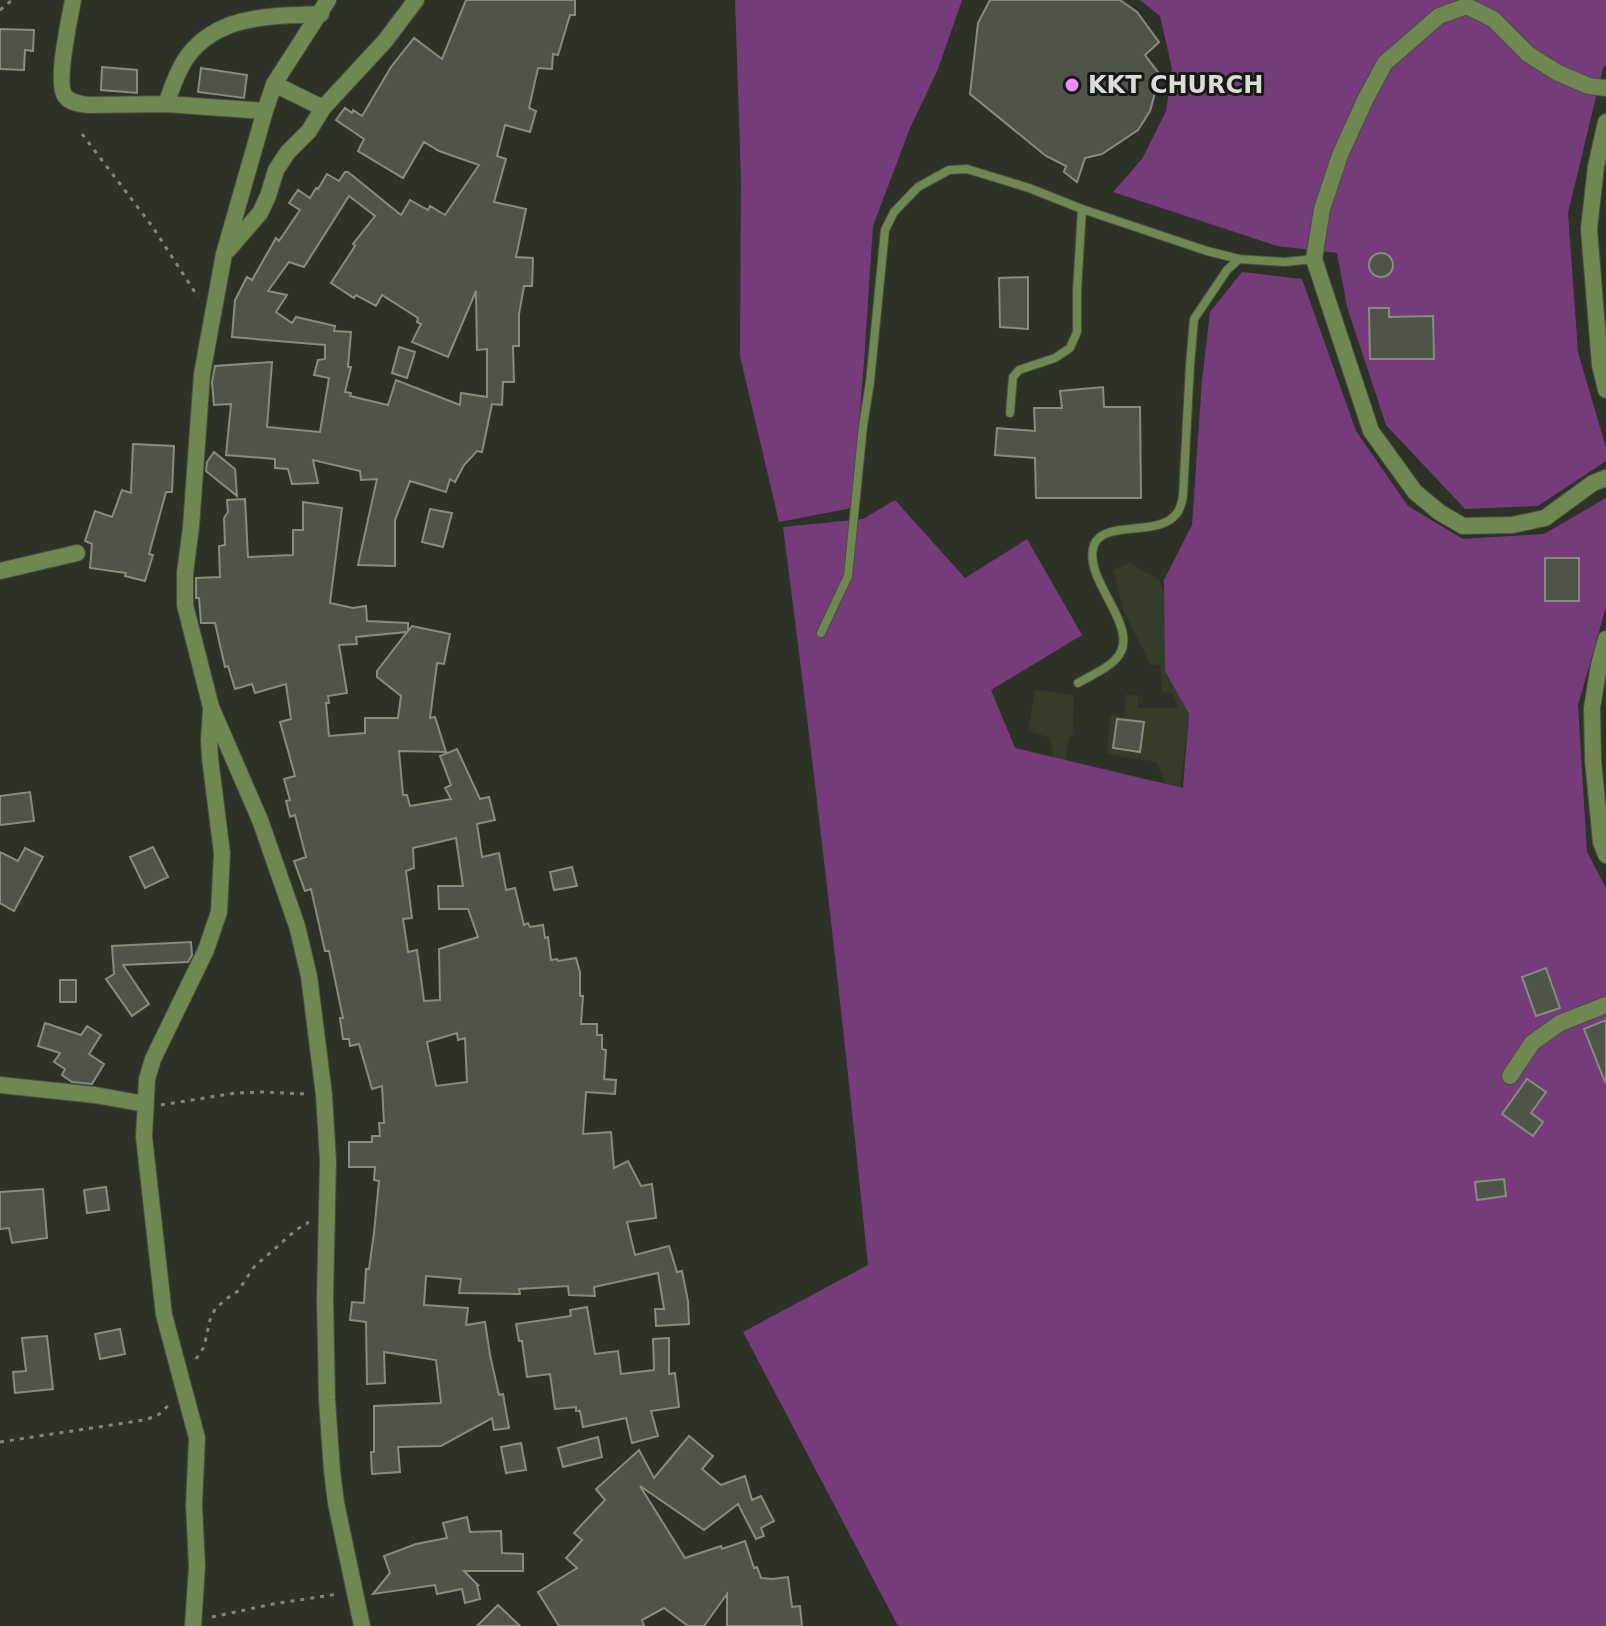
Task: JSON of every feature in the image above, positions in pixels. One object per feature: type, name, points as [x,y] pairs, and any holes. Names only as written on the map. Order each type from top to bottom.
[{"type":"street","points":[[73,0],[61,72],[65,96],[78,104],[166,104],[265,111]]},
{"type":"street","points":[[224,254],[260,213],[276,170],[288,152],[309,131],[323,108],[385,41],[416,0]]},
{"type":"street","points":[[1606,88],[1589,86],[1558,73],[1528,54],[1493,19],[1467,6],[1439,16],[1385,63],[1366,98],[1340,155],[1322,209],[1314,259],[1371,431],[1415,492],[1439,512],[1463,526],[1512,525],[1545,518],[1593,483],[1606,478]]},
{"type":"street","points":[[166,104],[186,57],[217,29],[236,22],[325,7]]},
{"type":"street","points":[[325,7],[274,84],[224,254],[202,374],[185,605],[211,707],[260,820],[297,926],[309,976],[324,1095],[328,1161],[325,1298],[332,1471],[362,1626]]},
{"type":"street","points":[[274,84],[323,108]]},
{"type":"street","points":[[1606,122],[1596,166],[1589,229],[1600,365],[1606,390]]},
{"type":"street","points":[[0,571],[77,553]]},
{"type":"street","points":[[1606,639],[1592,708],[1593,760],[1601,842],[1606,855]]},
{"type":"street","points":[[193,1624],[197,1566],[194,1505],[197,1438],[164,1315],[144,1137],[147,1079],[153,1059],[206,950],[219,912],[222,853],[210,758],[211,707]]},
{"type":"street","points":[[1510,1076],[1532,1043],[1560,1023],[1606,1005]]},
{"type":"street","points":[[0,1085],[95,1095],[145,1106]]},
{"type":"lane","points":[[821,633],[848,576],[885,230],[894,212],[918,187],[949,170],[967,169],[1207,251],[1239,259],[1285,262],[1314,259]]},
{"type":"lane","points":[[1010,413],[1013,377],[1019,370],[1055,358],[1070,348],[1077,332],[1082,209]]},
{"type":"lane","points":[[1078,683],[1105,668],[1117,658],[1123,647],[1123,629],[1097,576],[1092,555],[1094,545],[1106,533],[1147,528],[1170,521],[1179,511],[1183,496],[1194,319],[1227,270],[1239,259]]},
{"type":"path","points":[[0,10],[12,0]]},
{"type":"path","points":[[82,134],[152,226],[211,317]]},
{"type":"path","points":[[145,1106],[236,1093],[324,1095]]},
{"type":"path","points":[[0,1442],[157,1416],[168,1407],[204,1347],[215,1309],[238,1291],[254,1267],[290,1235],[327,1213]]},
{"type":"path","points":[[193,1624],[317,1596],[342,1594],[356,1598]]},
{"type":"shaded area","points":[[735,0],[962,0],[938,69],[910,128],[873,226],[852,508],[779,522],[740,356],[741,180]]},
{"type":"shaded area","points":[[1140,0],[1606,0],[1606,65],[1568,213],[1578,352],[1606,448],[1606,461],[1538,506],[1465,509],[1386,425],[1347,307],[1337,253],[1277,246],[1113,192],[1142,159],[1166,111],[1172,69],[1160,16]]},
{"type":"shaded area","points":[[1242,272],[1302,279],[1356,431],[1408,506],[1463,539],[1544,534],[1606,498],[1606,607],[1578,705],[1587,852],[1606,888],[1606,1626],[898,1626],[743,1332],[868,1265],[828,896],[783,527],[863,519],[895,500],[965,578],[1027,539],[1082,635],[991,690],[1015,748],[1183,788],[1189,714],[1165,671],[1164,580],[1192,525],[1210,312]]},
{"type":"shaded area","points":[[1131,563],[1159,580],[1172,611],[1190,704],[1179,795],[1169,793],[1157,762],[1107,754],[1110,715],[1124,717],[1126,694],[1138,695],[1138,708],[1178,708],[1173,694],[1162,692],[1161,666],[1150,664],[1123,609],[1113,570]]},
{"type":"shaded area","points":[[1035,690],[1074,695],[1073,733],[1066,757],[1068,775],[1058,777],[1049,737],[1028,731]]},
{"type":"building","points":[[466,0],[575,0],[575,15],[570,15],[558,55],[553,54],[552,69],[538,68],[529,108],[536,111],[530,132],[505,125],[497,156],[506,159],[494,202],[526,209],[516,257],[533,258],[532,286],[524,286],[519,314],[519,346],[513,346],[514,382],[503,382],[502,405],[492,404],[482,452],[477,451],[464,465],[455,482],[450,479],[446,492],[410,481],[395,520],[395,566],[358,565],[377,479],[361,480],[360,471],[313,460],[318,483],[292,484],[288,469],[275,468],[275,459],[226,455],[231,404],[214,405],[212,382],[215,366],[272,362],[267,427],[320,432],[329,378],[314,375],[318,360],[325,359],[325,345],[232,337],[235,300],[247,277],[252,280],[276,238],[279,241],[300,210],[289,203],[298,190],[310,198],[327,174],[339,181],[348,172],[401,215],[410,200],[445,215],[479,165],[439,151],[424,142],[403,178],[358,151],[364,139],[336,120],[345,108],[362,116],[391,67],[414,38],[442,59]],"holes":[[[349,196],[375,216],[353,244],[355,246],[331,283],[354,298],[356,295],[376,306],[382,295],[418,318],[417,322],[421,324],[412,342],[448,357],[476,291],[477,350],[487,349],[487,397],[461,393],[460,405],[396,380],[388,405],[350,396],[351,393],[345,392],[351,367],[348,367],[351,332],[334,331],[335,326],[296,317],[292,323],[276,312],[287,295],[268,291],[289,262],[304,267]]]},
{"type":"building","points":[[990,0],[1120,0],[1137,12],[1159,42],[1145,55],[1160,75],[1150,111],[1138,130],[1102,154],[1085,158],[1077,182],[1064,172],[1066,166],[1046,156],[970,94],[978,23]]},
{"type":"building","points":[[0,29],[34,30],[33,51],[25,50],[24,70],[0,69]]},
{"type":"building","points":[[102,67],[137,70],[137,93],[101,90]]},
{"type":"building","points":[[201,68],[247,75],[244,98],[198,92]]},
{"type":"building","points":[[1381,253],[1392,260],[1393,265],[1386,276],[1381,277],[1370,270],[1369,265],[1376,254]]},
{"type":"building","points":[[1028,277],[1028,329],[1000,327],[999,278]]},
{"type":"building","points":[[1369,308],[1389,308],[1389,317],[1433,316],[1434,359],[1370,359]]},
{"type":"building","points":[[399,347],[415,352],[407,378],[392,373]]},
{"type":"building","points":[[1103,387],[1104,407],[1140,407],[1141,498],[1036,498],[1035,458],[995,455],[997,428],[1035,431],[1034,408],[1062,408],[1060,391]]},
{"type":"building","points":[[133,444],[174,446],[172,492],[166,492],[145,581],[125,576],[126,573],[90,568],[92,544],[85,541],[95,511],[112,517],[122,490],[131,493]]},
{"type":"building","points":[[214,452],[235,469],[237,496],[206,471],[207,462]]},
{"type":"building","points":[[245,499],[248,557],[293,555],[293,530],[303,530],[303,502],[342,508],[330,603],[353,608],[366,606],[367,621],[408,623],[408,631],[412,626],[450,634],[444,664],[437,663],[430,718],[435,717],[446,752],[399,751],[403,795],[407,795],[410,806],[451,799],[445,788],[451,785],[440,756],[457,749],[480,799],[489,797],[495,820],[477,824],[482,857],[499,853],[506,890],[515,888],[524,925],[543,925],[551,960],[576,958],[580,972],[580,996],[583,996],[581,1024],[597,1024],[597,1035],[602,1035],[602,1049],[606,1050],[604,1079],[616,1080],[615,1094],[586,1092],[583,1134],[611,1132],[614,1168],[628,1161],[641,1186],[652,1184],[656,1218],[627,1222],[635,1255],[669,1246],[677,1272],[682,1271],[688,1301],[689,1324],[656,1326],[655,1309],[664,1309],[658,1273],[594,1287],[595,1296],[569,1295],[568,1286],[519,1289],[520,1294],[459,1293],[461,1279],[426,1276],[424,1305],[468,1308],[466,1325],[485,1322],[499,1395],[503,1394],[509,1428],[494,1430],[492,1418],[441,1446],[398,1447],[400,1472],[372,1474],[374,1406],[441,1403],[436,1360],[384,1352],[385,1383],[367,1384],[366,1322],[350,1320],[352,1302],[364,1303],[379,1181],[374,1180],[375,1167],[349,1167],[349,1142],[372,1142],[372,1136],[380,1136],[379,1123],[384,1123],[382,1086],[372,1089],[359,1044],[350,1046],[349,1039],[343,1039],[340,1018],[343,1018],[329,951],[325,951],[311,889],[305,891],[294,861],[306,857],[295,815],[290,817],[286,801],[290,800],[284,779],[295,776],[280,722],[291,719],[286,684],[255,693],[252,684],[235,689],[228,666],[225,667],[215,623],[201,623],[196,578],[220,577],[219,546],[225,545],[227,500]],"holes":[[[407,632],[377,671],[377,677],[401,696],[398,718],[365,718],[365,733],[329,736],[328,696],[347,693],[339,645],[357,644],[356,637]],[[456,838],[463,886],[438,886],[439,909],[468,909],[478,937],[439,949],[440,1000],[424,1001],[417,950],[408,952],[403,919],[412,918],[406,871],[414,868],[413,848]],[[457,1033],[458,1040],[465,1038],[467,1082],[436,1086],[427,1042]]]},
{"type":"building","points":[[430,509],[452,513],[443,547],[422,542]]},
{"type":"building","points":[[1545,558],[1579,558],[1579,601],[1545,601]]},
{"type":"building","points":[[1117,719],[1144,722],[1140,752],[1113,748]]},
{"type":"building","points":[[30,792],[34,821],[0,825],[0,796]]},
{"type":"building","points":[[153,847],[168,877],[145,888],[130,857]]},
{"type":"building","points":[[25,848],[43,857],[14,911],[0,903],[0,852],[18,861]]},
{"type":"building","points":[[572,867],[577,886],[554,890],[550,872]]},
{"type":"building","points":[[191,942],[192,955],[188,962],[123,965],[149,1004],[132,1016],[106,979],[114,974],[112,946]]},
{"type":"building","points":[[1546,968],[1560,1008],[1536,1016],[1522,977]]},
{"type":"building","points":[[60,980],[76,980],[76,1002],[60,1002]]},
{"type":"building","points":[[1606,1020],[1606,1081],[1605,1082],[1584,1029]]},
{"type":"building","points":[[45,1023],[81,1035],[87,1026],[101,1035],[89,1054],[104,1064],[92,1084],[72,1082],[62,1075],[65,1069],[54,1062],[60,1053],[38,1046]]},
{"type":"building","points":[[1527,1079],[1546,1092],[1531,1113],[1543,1122],[1533,1136],[1502,1114]]},
{"type":"building","points":[[1504,1179],[1506,1196],[1477,1200],[1475,1182]]},
{"type":"building","points":[[106,1187],[109,1210],[87,1213],[84,1190]]},
{"type":"building","points":[[43,1189],[47,1238],[12,1243],[9,1228],[0,1229],[0,1192]]},
{"type":"building","points":[[587,1307],[595,1354],[618,1351],[621,1374],[654,1370],[653,1339],[669,1338],[669,1374],[675,1373],[679,1407],[651,1411],[658,1436],[632,1443],[626,1418],[583,1427],[580,1411],[576,1411],[576,1407],[555,1409],[550,1374],[527,1377],[522,1341],[519,1341],[516,1324],[571,1316],[570,1310]]},
{"type":"building","points":[[120,1329],[125,1354],[100,1359],[95,1334]]},
{"type":"building","points":[[47,1336],[53,1389],[15,1393],[13,1372],[26,1371],[22,1338]]},
{"type":"building","points":[[689,1436],[713,1456],[702,1469],[721,1485],[745,1476],[752,1500],[761,1496],[774,1521],[761,1528],[764,1536],[756,1539],[738,1504],[704,1530],[640,1486],[685,1558],[745,1541],[754,1568],[757,1567],[761,1578],[788,1577],[792,1607],[800,1606],[802,1626],[727,1626],[727,1594],[704,1626],[688,1626],[664,1608],[642,1620],[644,1626],[559,1626],[538,1592],[577,1568],[566,1558],[582,1540],[574,1533],[605,1500],[596,1489],[639,1450],[654,1478]]},
{"type":"building","points":[[598,1437],[602,1457],[563,1467],[558,1448]]},
{"type":"building","points":[[521,1443],[526,1470],[506,1473],[501,1447]]},
{"type":"building","points":[[467,1517],[470,1532],[501,1531],[502,1553],[523,1554],[523,1571],[464,1571],[478,1585],[480,1599],[465,1603],[462,1589],[437,1594],[435,1585],[373,1594],[390,1573],[384,1556],[416,1544],[447,1538],[443,1523]]},
{"type":"building","points":[[498,1605],[520,1626],[477,1626]]},
{"type":"place","name":"KKT CHURCH","points":[[1072,85]]}]
